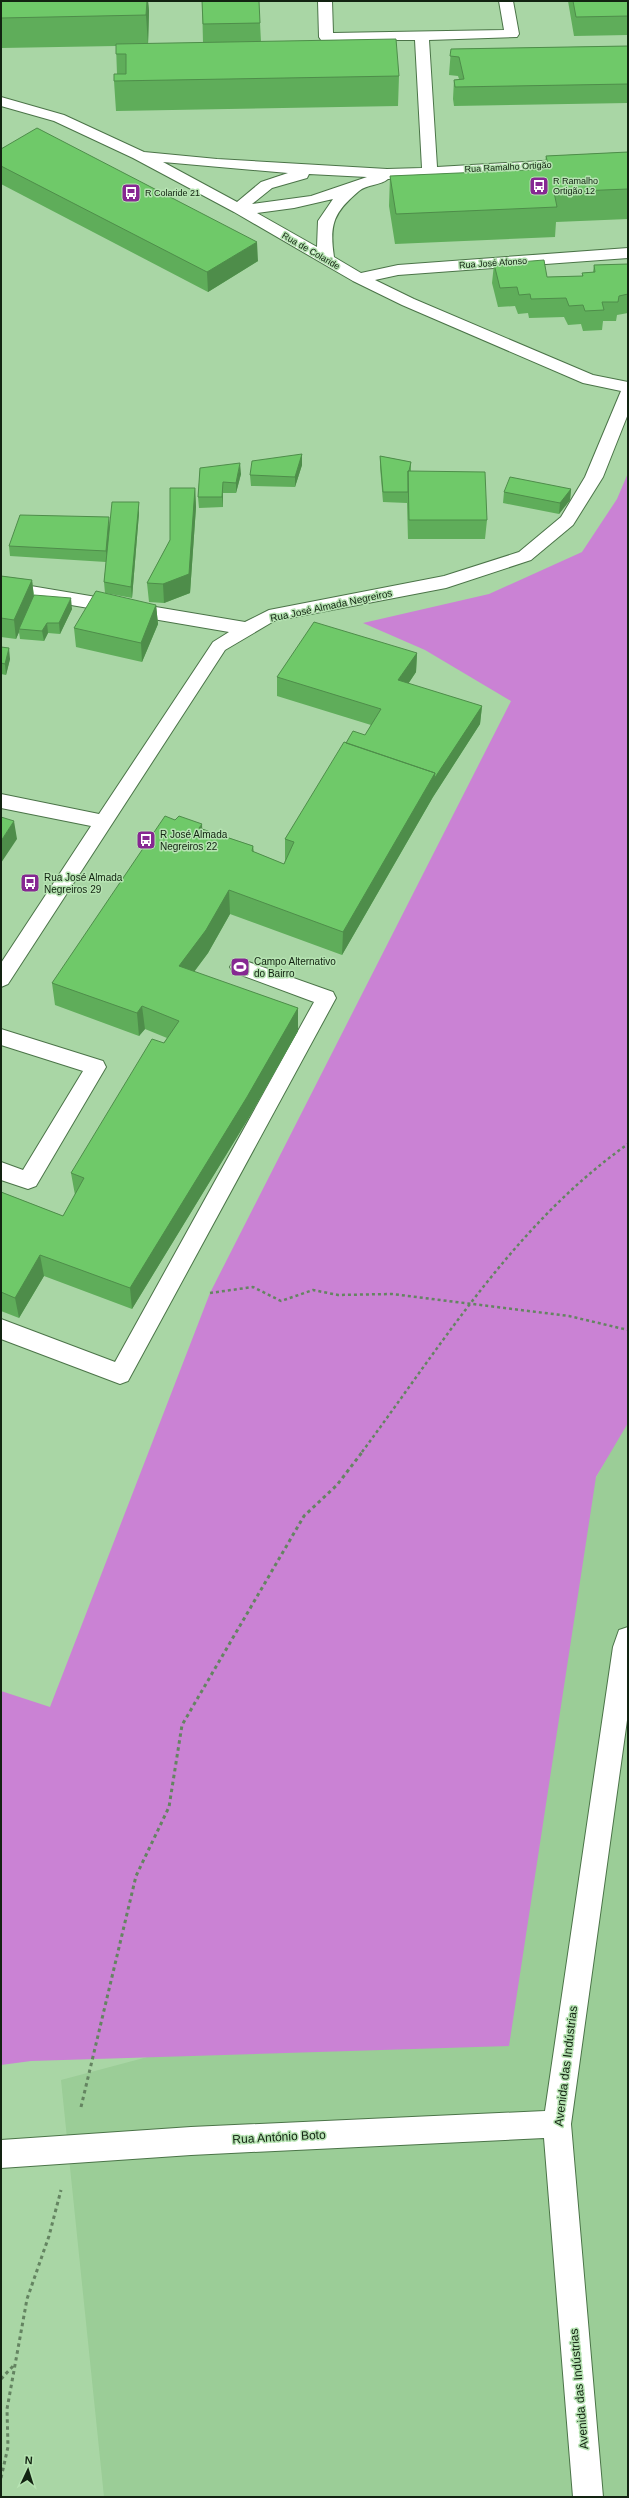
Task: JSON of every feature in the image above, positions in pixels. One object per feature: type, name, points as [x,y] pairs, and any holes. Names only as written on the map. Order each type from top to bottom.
[{"type":"street","points":[[325,1],[326,37],[512,34],[506,1]]},
{"type":"street","points":[[422,36],[430,171]]},
{"type":"street","name":"Rua de Colaride","points":[[1,102],[59,118],[138,156],[239,209],[359,278],[408,302],[589,379],[628,387]]},
{"type":"street","name":"Rua Ramalho Ortigão","points":[[138,156],[335,172],[388,174],[628,161]]},
{"type":"street","name":"Rua Ramalho Ortigão","points":[[239,209],[253,192],[269,183],[290,176],[335,172]]},
{"type":"street","name":"Rua Ramalho Ortigão","points":[[239,209],[288,206],[360,185],[388,174]]},
{"type":"street","name":"Rua Ramalho Ortigão","points":[[327,260],[322,232],[328,214],[338,201],[360,185]]},
{"type":"street","name":"Rua José Afonso","points":[[359,278],[398,270],[628,253]]},
{"type":"street","name":"Rua José Almada Negreiros","points":[[1,979],[219,646],[269,616],[446,582],[525,556],[567,521],[594,477],[628,393]]},
{"type":"street","points":[[1,587],[248,629]]},
{"type":"street","points":[[1,801],[104,822]]},
{"type":"street","points":[[1,1329],[120,1374],[326,998],[240,967]]},
{"type":"street","points":[[1,1037],[96,1067],[28,1180],[1,1171]]},
{"type":"street","name":"Avenida das Indústrias","points":[[588,2497],[557,2124],[625,1647],[628,1638]]},
{"type":"street","name":"Rua António Boto","points":[[1,2154],[191,2141],[557,2124]]},
{"type":"path","points":[[1,2478],[8,2447],[7,2409],[27,2299],[49,2236],[136,1876],[169,1807],[182,1725],[304,1516],[337,1485],[471,1304],[556,1202],[606,1158],[628,1144]]},
{"type":"path","points":[[210,1293],[253,1288],[281,1301],[313,1290],[338,1295],[392,1294],[570,1316],[628,1330]]},
{"type":"path","points":[[1,2379],[15,2364]]},
{"type":"shaded area","points":[[628,473],[628,1423],[596,1477],[509,2046],[31,2061],[1,2065],[1,1691],[50,1707],[210,1293],[511,701],[425,650],[363,623],[489,594],[582,552],[617,499]]},
{"type":"shaded area","points":[[628,1419],[628,2497],[104,2497],[61,2080],[294,2018],[541,1579]]},
{"type":"building","points":[[1,1],[147,1],[146,15],[1,18]]},
{"type":"building","points":[[202,1],[259,1],[260,23],[203,24]]},
{"type":"building","points":[[573,1],[628,1],[628,16],[576,17]]},
{"type":"building","points":[[396,39],[399,76],[114,81],[114,74],[126,74],[126,54],[116,54],[116,44]]},
{"type":"building","points":[[628,46],[628,84],[455,87],[454,80],[464,79],[459,57],[450,56],[451,49]]},
{"type":"building","points":[[37,128],[257,242],[207,272],[1,166],[1,149]]},
{"type":"building","points":[[628,152],[628,189],[554,192],[557,207],[396,214],[390,176],[549,169],[546,156]]},
{"type":"building","points":[[544,260],[547,277],[583,276],[582,273],[595,272],[594,265],[628,264],[628,294],[619,296],[618,302],[602,302],[604,310],[585,311],[583,305],[569,306],[566,298],[531,299],[530,294],[519,295],[517,287],[500,288],[494,264]]},
{"type":"building","points":[[302,454],[295,477],[250,475],[252,461]]},
{"type":"building","points":[[380,456],[411,462],[408,471],[408,492],[383,492]]},
{"type":"building","points":[[240,463],[236,483],[223,482],[222,497],[198,497],[200,468]]},
{"type":"building","points":[[408,471],[485,472],[487,520],[409,520]]},
{"type":"building","points":[[510,477],[571,489],[560,503],[504,492]]},
{"type":"building","points":[[170,488],[195,488],[189,574],[163,584],[147,583],[170,540]]},
{"type":"building","points":[[112,502],[139,502],[131,587],[104,582]]},
{"type":"building","points":[[20,515],[109,517],[106,551],[9,546]]},
{"type":"building","points":[[1,576],[32,580],[14,620],[1,618]]},
{"type":"building","points":[[96,591],[156,605],[141,643],[74,628]]},
{"type":"building","points":[[34,595],[71,598],[59,623],[47,623],[42,631],[19,629]]},
{"type":"building","points":[[314,622],[417,653],[398,680],[482,706],[434,779],[435,773],[346,743],[353,731],[365,735],[381,709],[277,677]]},
{"type":"building","points":[[1,647],[9,648],[5,664],[1,663]]},
{"type":"building","points":[[344,742],[435,773],[343,932],[229,890],[206,930],[179,966],[298,1008],[247,1097],[130,1288],[40,1255],[15,1298],[1,1292],[1,1192],[63,1216],[84,1178],[71,1173],[152,1039],[164,1043],[179,1021],[142,1006],[137,1013],[52,983],[165,816],[175,820],[179,816],[202,824],[199,828],[253,846],[252,851],[284,864],[294,842],[285,839]]},
{"type":"building","points":[[1,817],[14,821],[1,841]]},
{"type":"place","name":"R Ramalho Ortigão 12","points":[[539,186]]},
{"type":"place","name":"R Colaride 21","points":[[131,193]]},
{"type":"place","name":"R José Almada Negreiros 22","points":[[146,840]]},
{"type":"place","name":"Rua José Almada Negreiros 29","points":[[30,883]]},
{"type":"place","name":"Campo Alternativo do Bairro","points":[[240,967]]}]
